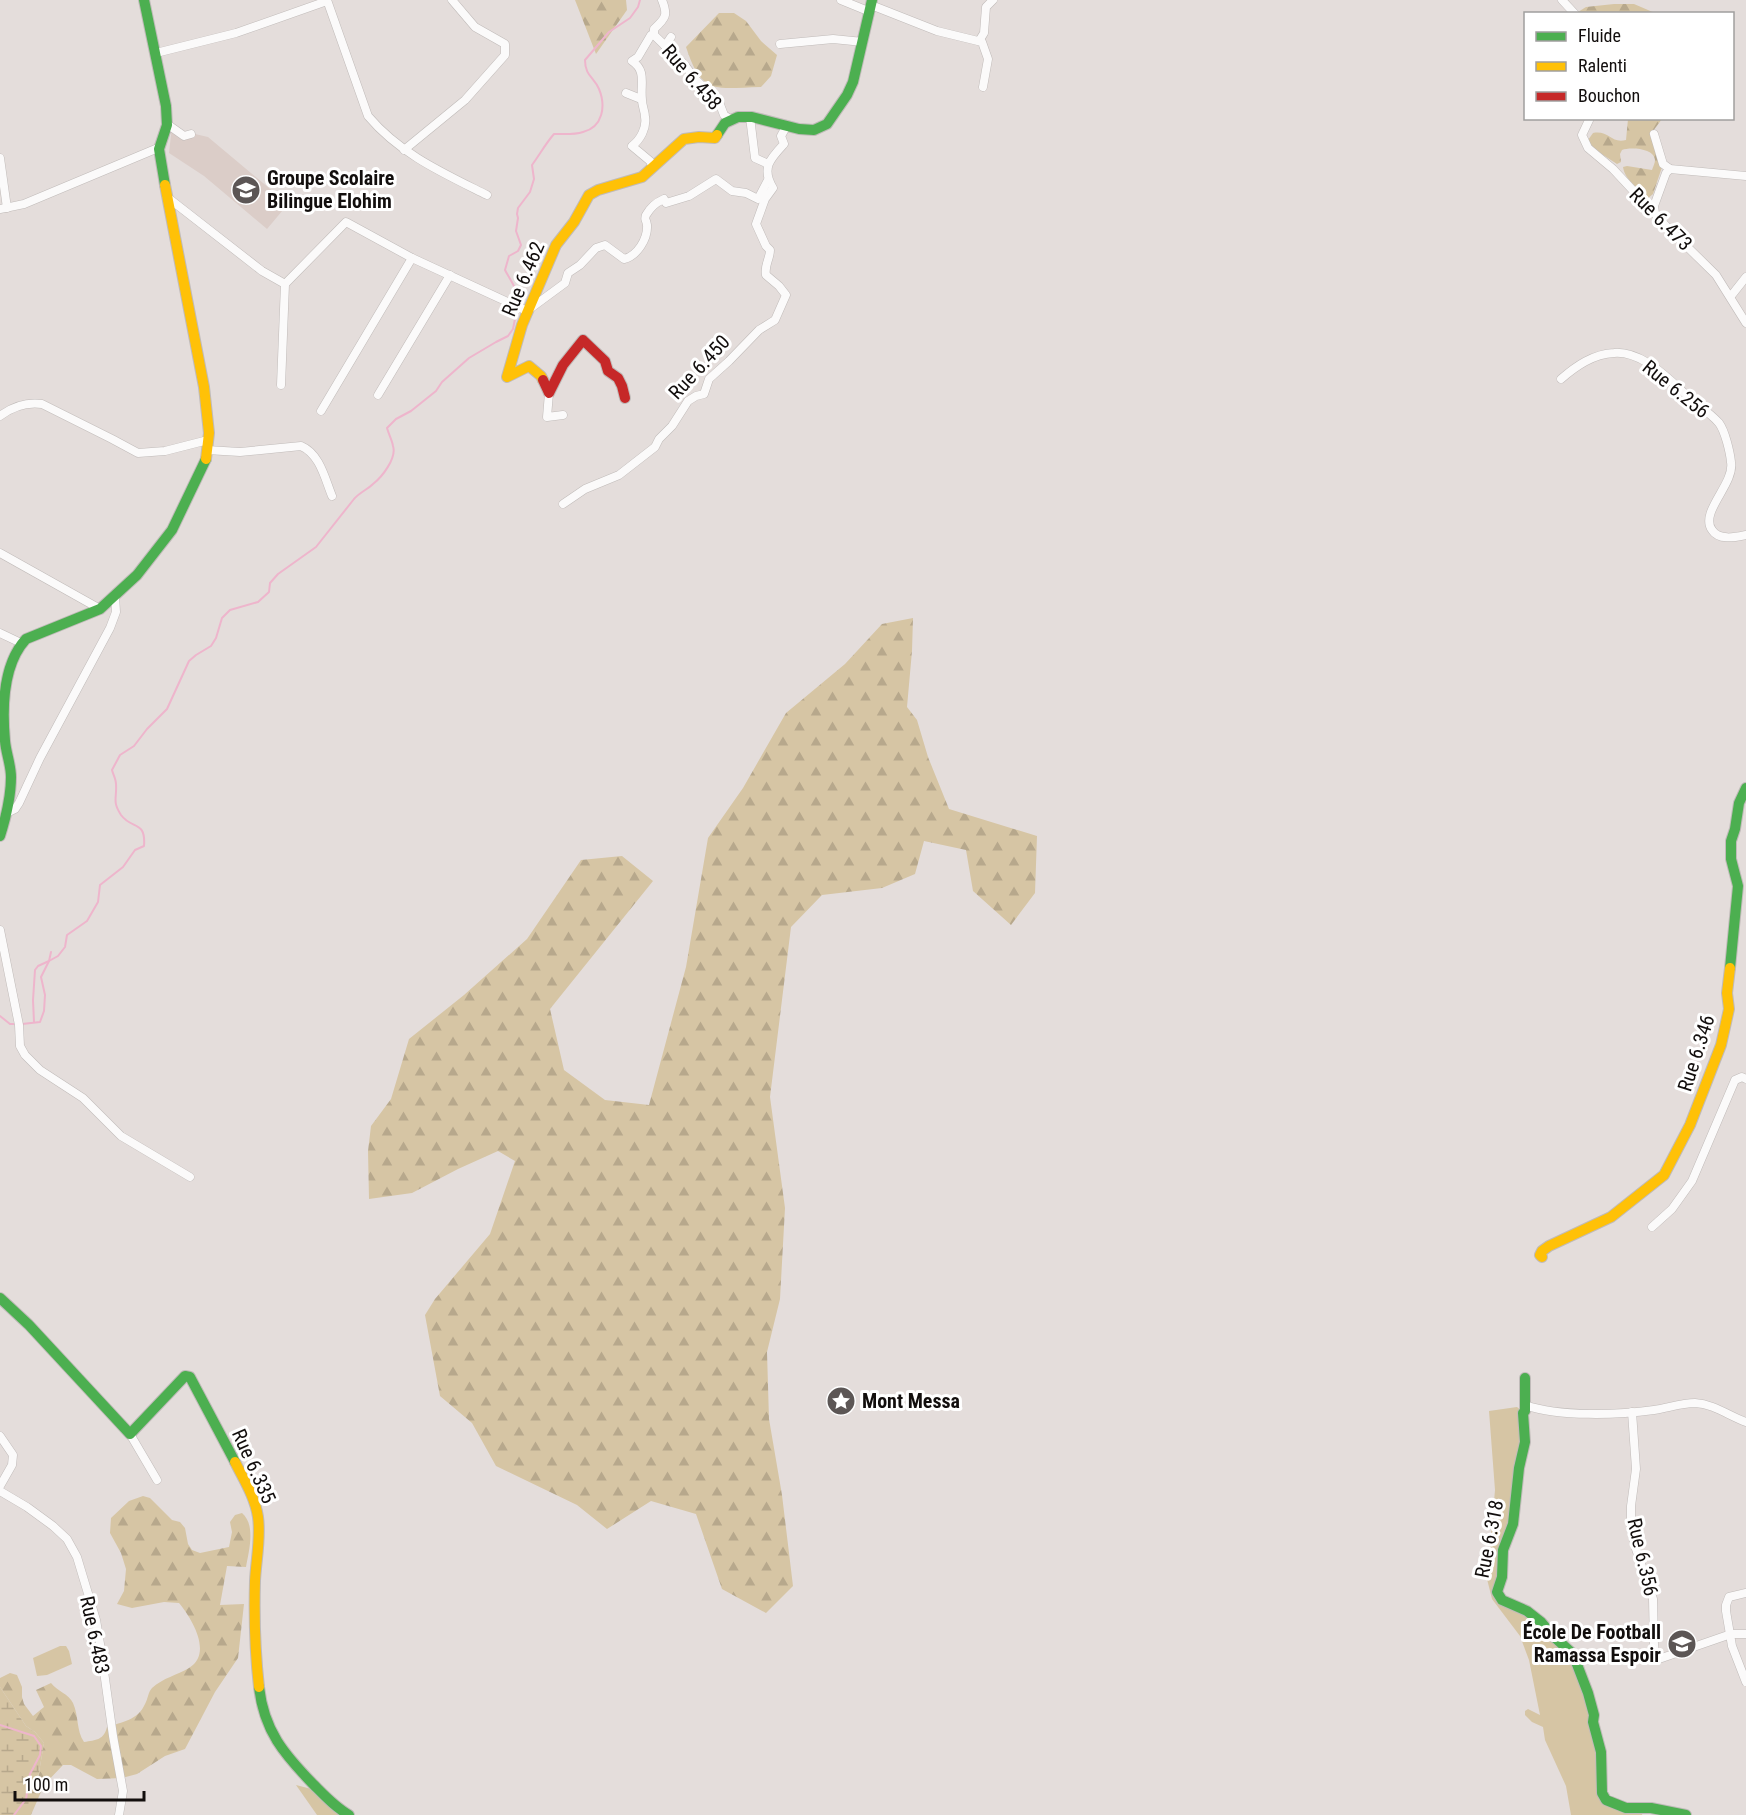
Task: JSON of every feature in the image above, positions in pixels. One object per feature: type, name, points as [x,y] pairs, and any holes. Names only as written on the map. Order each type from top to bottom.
[{"type":"street","points":[[0,836],[7,813],[11,776],[2,721],[10,674],[21,643],[100,609],[137,574],[172,530],[207,456],[209,433],[204,387],[172,234],[158,148],[167,124],[156,53],[144,0]]},
{"type":"street","points":[[156,53],[236,33],[327,0],[368,116],[376,126],[404,150],[432,168],[487,195]]},
{"type":"street","points":[[404,150],[465,100],[505,55],[505,44],[475,27],[452,0]]},
{"type":"street","points":[[653,167],[650,161],[632,146],[638,142],[644,130],[645,116],[641,99],[642,72],[639,66],[629,64],[638,57],[651,35],[654,35],[654,29],[666,15],[662,0]]},
{"type":"street","points":[[842,0],[870,5],[937,31],[983,43],[988,59],[983,87]]},
{"type":"street","points":[[979,41],[984,33],[987,7],[993,0]]},
{"type":"street","points":[[1562,0],[1573,12]]},
{"type":"street","points":[[730,119],[750,117],[769,120],[786,127],[810,130],[828,123],[850,90],[870,5]]},
{"type":"street","name":"Rue 6.458","points":[[654,35],[684,64],[694,79],[719,102],[724,115],[730,119]]},
{"type":"street","points":[[665,46],[671,37]]},
{"type":"street","points":[[780,44],[833,39],[863,42]]},
{"type":"street","points":[[626,93],[641,99]]},
{"type":"street","points":[[750,117],[755,158],[768,164],[784,144],[781,136],[786,127]]},
{"type":"street","name":"Rue 6.462","points":[[549,393],[541,376],[529,366],[507,377],[527,311],[556,245],[574,222],[589,195],[598,190],[642,177],[684,139],[716,138],[720,127],[730,119]]},
{"type":"street","name":"Rue 6.473","points":[[1589,120],[1582,135],[1588,148],[1614,170],[1716,275],[1746,323]]},
{"type":"street","points":[[167,124],[184,136],[191,134]]},
{"type":"street","points":[[1654,134],[1663,164],[1670,169],[1746,176]]},
{"type":"street","points":[[0,158],[4,208],[24,204],[158,148]]},
{"type":"street","name":"Rue 6.450","points":[[563,504],[585,489],[619,475],[655,447],[688,401],[704,394],[709,379],[729,362],[759,330],[775,320],[786,295],[766,276],[766,264],[770,258],[770,250],[756,224],[765,200],[773,188],[768,180],[768,164]]},
{"type":"street","points":[[1655,213],[1654,206],[1666,173],[1670,169]]},
{"type":"street","points":[[281,385],[285,284],[346,222],[412,258],[527,311],[565,283],[568,273],[580,266],[600,245],[605,245],[624,259],[632,255],[642,244],[646,230],[645,219],[653,204],[664,199],[666,203],[689,196],[716,179],[732,191],[746,193],[758,200],[768,180]]},
{"type":"street","points":[[167,197],[262,271],[285,284]]},
{"type":"street","points":[[321,411],[412,258]]},
{"type":"street","points":[[378,395],[450,275]]},
{"type":"street","points":[[1731,296],[1746,277]]},
{"type":"street","points":[[563,415],[547,417],[549,393],[558,371],[583,340],[605,361],[608,371],[614,373],[624,388],[625,398]]},
{"type":"street","name":"Rue 6.256","points":[[1561,379],[1575,367],[1595,357],[1614,353],[1631,355],[1649,363],[1719,424],[1728,446],[1732,465],[1726,484],[1711,510],[1709,522],[1712,530],[1718,535],[1730,538],[1746,535]]},
{"type":"street","points":[[0,416],[24,404],[42,404],[138,453],[208,445],[240,452],[301,446],[317,459],[332,496]]},
{"type":"street","points":[[0,553],[100,609]]},
{"type":"street","points":[[7,813],[15,809],[19,803],[40,758],[110,628],[116,612],[115,596]]},
{"type":"street","points":[[0,633],[21,643]]},
{"type":"street","name":"Rue 6.346","points":[[1542,1257],[1540,1255],[1542,1251],[1550,1246],[1611,1217],[1664,1175],[1690,1125],[1721,1045],[1729,1010],[1727,993],[1738,886],[1731,842],[1735,833],[1739,798],[1746,788]]},
{"type":"street","points":[[0,930],[20,1046],[26,1055],[40,1070],[89,1103],[120,1136],[190,1177]]},
{"type":"street","points":[[1652,1227],[1672,1209],[1692,1181],[1735,1080],[1746,1078]]},
{"type":"street","points":[[0,1298],[29,1325],[130,1434],[157,1480]]},
{"type":"street","name":"Rue 6.335","points":[[130,1434],[185,1376],[190,1377],[253,1497],[258,1516],[255,1582],[256,1662],[260,1697],[265,1715],[287,1757],[335,1807],[349,1815]]},
{"type":"street","name":"Rue 6.318","points":[[1526,1378],[1525,1411],[1523,1413],[1526,1442],[1519,1468],[1513,1524],[1503,1550],[1502,1577],[1497,1592],[1502,1600],[1527,1611],[1541,1622],[1573,1654],[1594,1715],[1593,1722],[1601,1752],[1602,1793],[1606,1800],[1626,1808],[1686,1815]]},
{"type":"street","points":[[1525,1405],[1538,1410],[1578,1413],[1632,1412],[1697,1403],[1722,1410],[1731,1417],[1746,1422]]},
{"type":"street","name":"Rue 6.356","points":[[1632,1412],[1636,1469],[1631,1506],[1631,1527],[1653,1599],[1656,1660],[1731,1634]]},
{"type":"street","points":[[0,1436],[13,1455],[12,1465],[0,1486]]},
{"type":"street","name":"Rue 6.483","points":[[0,1491],[53,1526],[67,1539],[77,1557],[96,1620],[101,1650],[123,1791],[119,1815]]},
{"type":"street","points":[[1746,1593],[1730,1597],[1726,1605],[1732,1646],[1746,1682]]},
{"type":"street","points":[[1731,1634],[1746,1634]]},
{"type":"shaded area","name":"Groupe Scolaire Bilingue Elohim","points":[[172,126],[182,131],[208,137],[288,204],[267,229],[204,176],[169,153]]},
{"type":"green space","points":[[575,0],[626,0],[627,10],[596,54]]},
{"type":"green space","points":[[1634,4],[1653,12],[1578,12],[1586,7]]},
{"type":"green space","points":[[719,13],[734,13],[746,21],[761,41],[777,55],[771,76],[761,87],[721,88],[712,86],[698,74],[686,47]]},
{"type":"green space","points":[[1628,120],[1661,120],[1650,135],[1662,167],[1653,194],[1647,199],[1630,181],[1623,167],[1652,170],[1655,161],[1651,153],[1641,149],[1622,150],[1621,162],[1617,164],[1594,149],[1588,140],[1593,133],[1603,133],[1617,140],[1626,140]]},
{"type":"green space","points":[[913,618],[907,707],[917,720],[928,757],[949,809],[1037,836],[1035,893],[1011,925],[973,891],[966,850],[924,841],[915,874],[882,888],[822,895],[791,927],[770,1097],[785,1208],[780,1299],[767,1352],[769,1419],[782,1495],[793,1586],[766,1613],[722,1589],[696,1514],[651,1501],[607,1529],[577,1505],[496,1466],[472,1423],[440,1396],[425,1315],[435,1299],[490,1234],[515,1161],[498,1151],[412,1193],[369,1199],[368,1151],[371,1126],[391,1099],[409,1039],[464,995],[527,939],[581,860],[622,856],[653,881],[550,1009],[564,1070],[605,1100],[649,1105],[686,967],[708,838],[743,788],[786,713],[845,664],[882,624]]},
{"type":"green space","points":[[1517,1407],[1522,1411],[1526,1431],[1497,1592],[1563,1644],[1588,1693],[1606,1800],[1644,1808],[1642,1815],[1571,1815],[1566,1786],[1545,1740],[1543,1727],[1532,1722],[1525,1715],[1528,1709],[1540,1715],[1529,1660],[1520,1636],[1492,1599],[1487,1579],[1495,1490],[1489,1411]]},
{"type":"green space","points":[[143,1496],[150,1498],[172,1520],[180,1522],[185,1528],[188,1544],[192,1550],[200,1553],[229,1547],[232,1532],[230,1522],[235,1515],[242,1513],[246,1518],[250,1531],[250,1546],[246,1567],[227,1566],[220,1605],[244,1604],[238,1658],[215,1692],[185,1749],[165,1756],[137,1774],[122,1778],[97,1779],[71,1765],[63,1765],[44,1785],[38,1778],[44,1743],[35,1732],[26,1726],[0,1687],[0,1678],[10,1673],[17,1675],[22,1687],[24,1704],[33,1716],[44,1707],[36,1690],[51,1683],[73,1703],[84,1742],[99,1739],[104,1735],[107,1727],[124,1722],[138,1714],[152,1688],[189,1668],[196,1662],[199,1654],[198,1636],[179,1603],[164,1602],[132,1608],[117,1604],[124,1591],[126,1569],[121,1553],[110,1533],[111,1518],[129,1501]]},
{"type":"green space","points":[[60,1646],[66,1646],[72,1664],[47,1675],[37,1676],[33,1658]]},
{"type":"green space","points":[[0,1687],[26,1726],[35,1732],[44,1743],[38,1778],[44,1785],[31,1815],[0,1815]]},
{"type":"green space","points":[[296,1785],[319,1791],[349,1815],[317,1815]]},
{"type":"waterway","points":[[517,304],[516,291],[505,270],[509,256],[518,251],[521,245],[516,231],[517,214],[518,208],[530,192],[534,179],[532,165],[554,134],[583,132],[595,126],[599,121],[602,109],[601,96],[597,85],[586,70],[585,60],[609,32],[630,18],[640,0]]},
{"type":"waterway","points":[[22,1024],[40,1022],[44,1011],[45,995],[41,977],[49,961],[58,956],[65,947],[67,935],[87,921],[98,902],[100,885],[123,867],[135,850],[144,846],[141,829],[125,820],[117,806],[116,782],[112,770],[120,755],[134,746],[167,709],[189,661],[211,646],[222,618],[230,610],[258,602],[269,592],[270,583],[278,574],[316,547],[354,499],[380,477],[388,467],[394,451],[387,428],[436,391],[442,382],[469,358],[508,336],[513,329],[517,309]]},
{"type":"waterway","points":[[34,1022],[35,970],[49,961],[51,952]]},
{"type":"waterway","points":[[0,1016],[10,1024],[16,1024]]},
{"type":"waterway","points":[[0,1725],[34,1736],[41,1746],[40,1755],[30,1774],[26,1799],[14,1815]]},
{"type":"traffic: fast","points":[[144,0],[166,106],[167,125],[159,149],[165,185]]},
{"type":"traffic: fast","points":[[717,135],[725,123],[738,117],[752,117],[799,129],[814,130],[827,124],[853,82],[872,0]]},
{"type":"traffic: fast","points":[[0,836],[8,807],[11,784],[5,741],[4,701],[8,674],[18,649],[26,639],[100,609],[137,575],[172,530],[206,459]]},
{"type":"traffic: fast","points":[[1730,968],[1738,886],[1731,859],[1731,841],[1739,803],[1746,788]]},
{"type":"traffic: fast","points":[[0,1298],[29,1325],[130,1434],[185,1376],[190,1377],[235,1462]]},
{"type":"traffic: fast","points":[[1525,1378],[1525,1411],[1523,1413],[1525,1442],[1519,1468],[1513,1524],[1503,1550],[1502,1577],[1497,1592],[1502,1600],[1527,1611],[1541,1622],[1573,1654],[1594,1715],[1593,1722],[1601,1752],[1602,1793],[1606,1800],[1626,1808],[1651,1808],[1686,1815]]},
{"type":"traffic: fast","points":[[259,1687],[265,1716],[284,1752],[326,1797],[349,1815]]},
{"type":"traffic: slow","points":[[543,380],[529,366],[507,377],[522,325],[556,245],[574,222],[589,195],[598,190],[642,177],[684,139],[715,138],[717,135]]},
{"type":"traffic: slow","points":[[165,185],[204,387],[209,433],[206,459]]},
{"type":"traffic: slow","points":[[1542,1257],[1540,1255],[1542,1251],[1549,1246],[1611,1217],[1664,1175],[1690,1125],[1721,1045],[1729,1009],[1727,993],[1730,968]]},
{"type":"traffic: slow","points":[[235,1462],[252,1496],[258,1517],[255,1607],[259,1687]]},
{"type":"traffic: jam","points":[[543,380],[549,393],[563,365],[583,340],[605,361],[608,371],[618,378],[625,398]]},
{"type":"place","name":"Groupe Scolaire Bilingue Elohim","points":[[246,190]]},
{"type":"place","name":"Mont Messa","points":[[841,1401]]},
{"type":"place","name":"École De Football Ramassa Espoir","points":[[1682,1644]]}]
